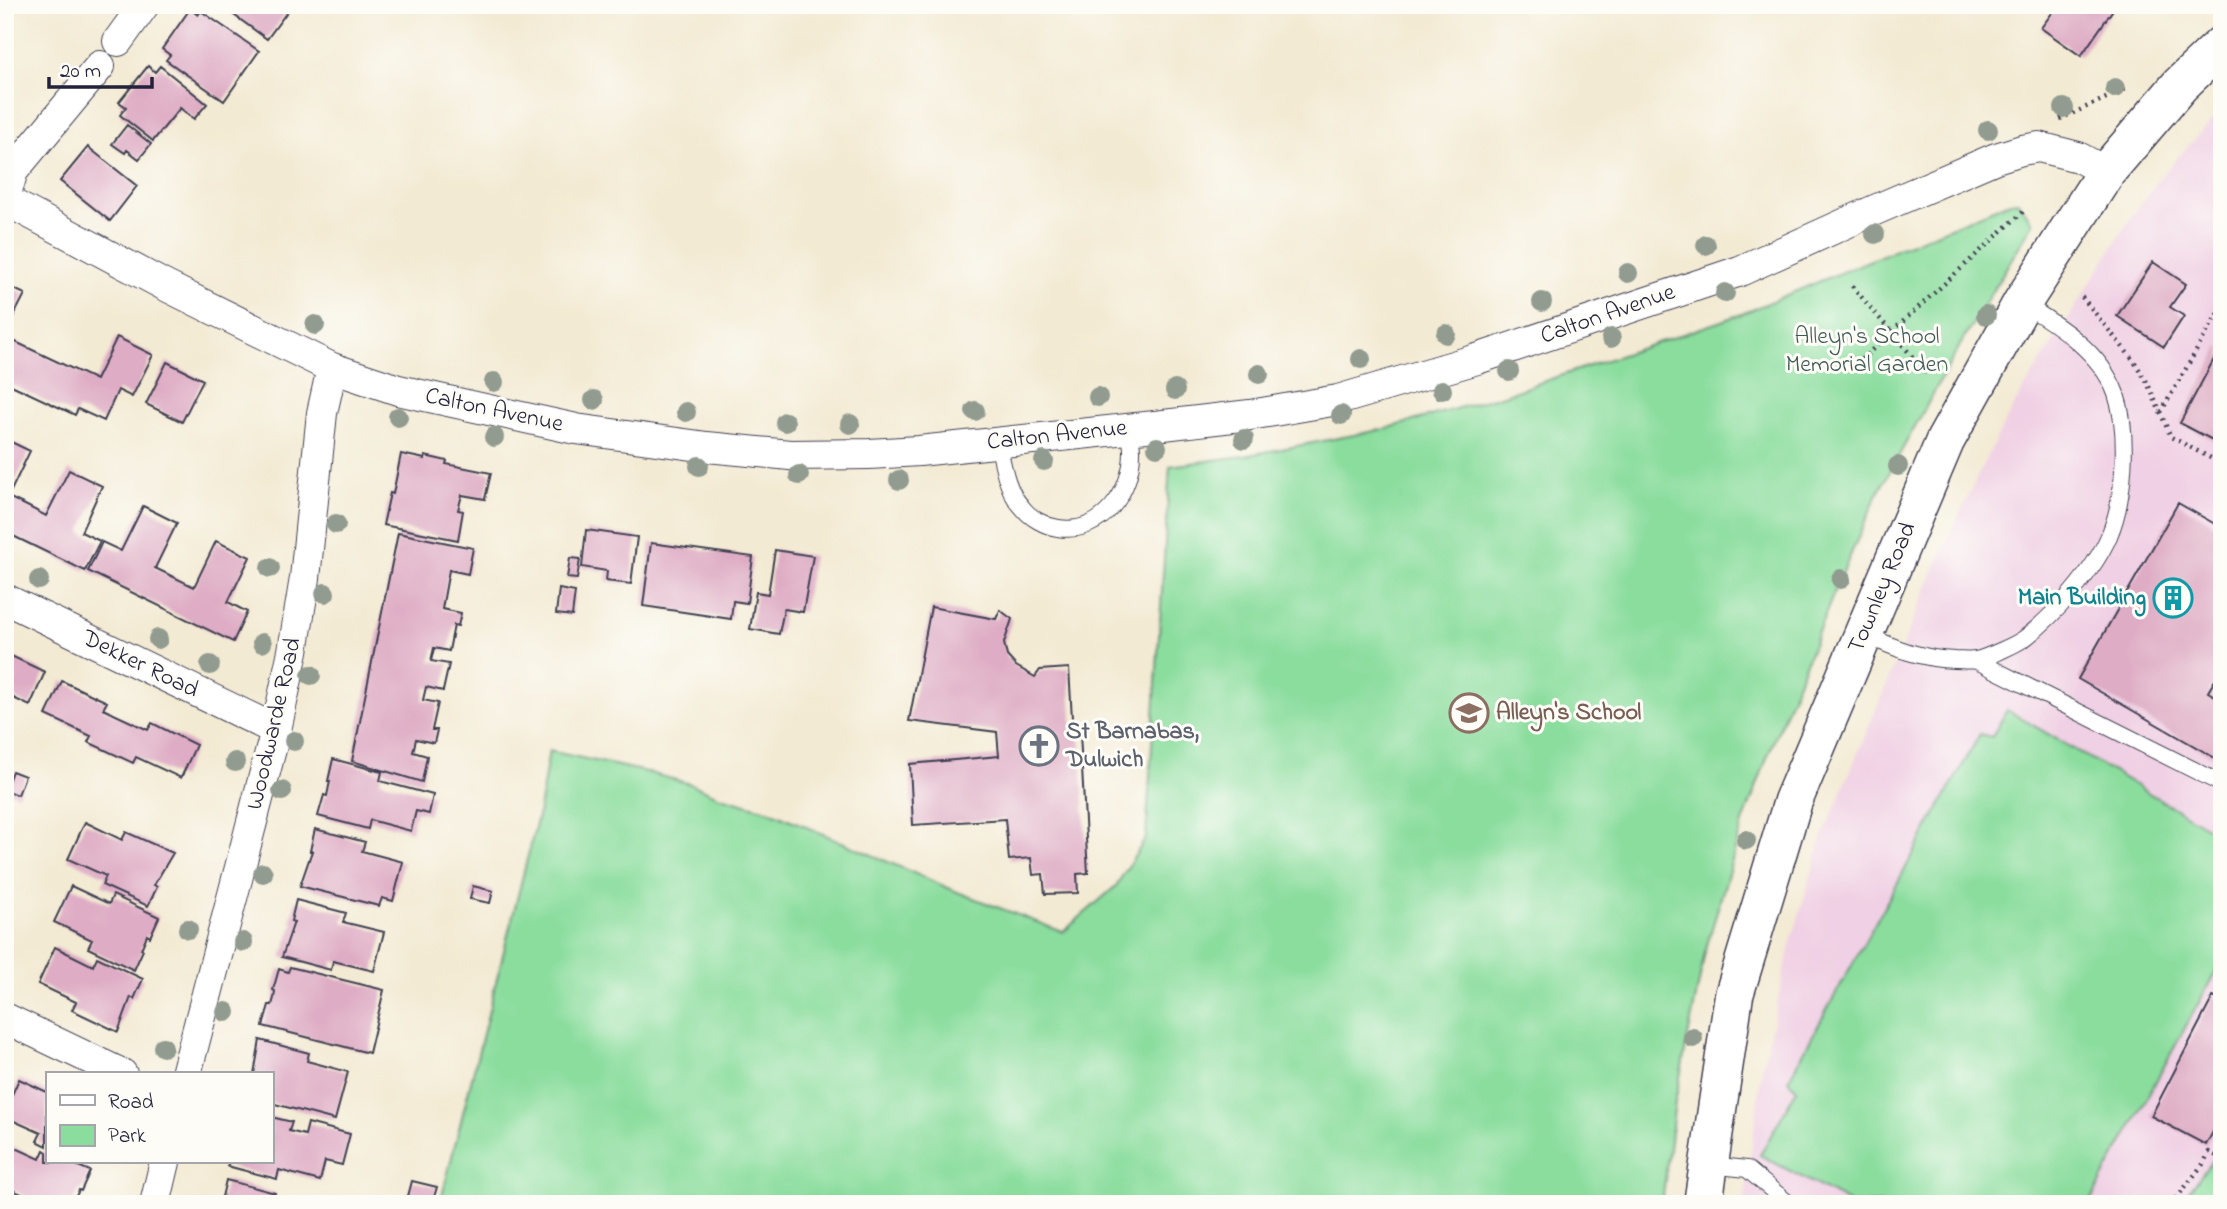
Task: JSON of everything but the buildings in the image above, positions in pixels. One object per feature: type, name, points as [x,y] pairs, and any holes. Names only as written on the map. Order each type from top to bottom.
[{"type":"street","points":[[118,41],[144,5]]},
{"type":"street","name":"Townley Road","points":[[1703,1204],[1734,995],[1793,802],[1945,441],[2022,303],[2106,172],[2180,85],[2222,46]]},
{"type":"street","points":[[5,199],[13,171],[100,66]]},
{"type":"street","name":"Calton Avenue","points":[[5,199],[164,285],[332,368],[398,390],[576,429],[707,447],[790,454],[869,454],[919,452],[1250,415],[1338,400],[1477,359],[1740,271],[1996,158],[2022,150],[2039,147],[2078,157],[2106,172]]},
{"type":"street","name":"Woodwarde Road","points":[[187,1072],[276,730],[300,613],[319,438],[332,368]]},
{"type":"street","name":"Dekker Road","points":[[5,599],[276,730]]},
{"type":"street","points":[[5,1018],[118,1072]]},
{"type":"street","points":[[155,1204],[165,1164]]},
{"type":"lane","points":[[100,66],[118,41]]},
{"type":"lane","points":[[1864,634],[1899,650],[1932,659],[1975,660],[2024,639],[2085,576],[2109,536],[2121,487],[2124,433],[2116,393],[2096,361],[2062,328],[2022,303]]},
{"type":"lane","points":[[998,442],[1011,491],[1022,508],[1039,522],[1052,527],[1081,529],[1094,524],[1110,511],[1122,492],[1130,471],[1132,450],[1128,429]]},
{"type":"lane","points":[[1975,660],[2222,784]]},
{"type":"lane","points":[[1710,1165],[1747,1170],[1789,1204]]},
{"type":"path","points":[[1851,369],[2025,210]]},
{"type":"path","points":[[1852,286],[1928,376]]},
{"type":"path","points":[[2082,297],[2134,361],[2147,382],[2171,438],[2222,464]]},
{"type":"path","points":[[2160,412],[2222,306]]},
{"type":"path","points":[[2172,1204],[2209,1152],[2221,1158],[2222,1156]]},
{"type":"shaded area","points":[[2222,110],[2222,1204],[1744,1204],[1762,1070],[1790,945],[1822,839],[1938,561],[1986,458],[2016,402],[2131,218],[2161,176]]},
{"type":"green space","name":"Alleyn's School","points":[[2018,201],[2033,223],[1963,340],[1878,493],[1838,583],[1743,823],[1705,952],[1675,1102],[1662,1204],[440,1204],[538,816],[549,751],[691,784],[718,796],[770,811],[960,893],[1063,932],[1116,886],[1146,838],[1170,466],[1244,456],[1385,429],[1504,395],[1739,315],[2010,202]]},
{"type":"green space","points":[[2007,710],[2222,836],[2222,960],[2089,1204],[1852,1204],[1760,1155],[1797,1089],[1788,1080],[1980,734],[1992,737]]},
{"type":"green space","points":[[2212,1161],[2222,1166],[2222,1204],[2179,1204]]},
{"type":"place","name":"Main Building","points":[[2173,598]]},
{"type":"place","name":"Alleyn's School","points":[[1469,713]]},
{"type":"place","name":"St Barnabas, Dulwich","points":[[1039,746]]},
{"type":"park label","name":"Alleyn's School Memorial Garden","points":[[1867,351]]}]
